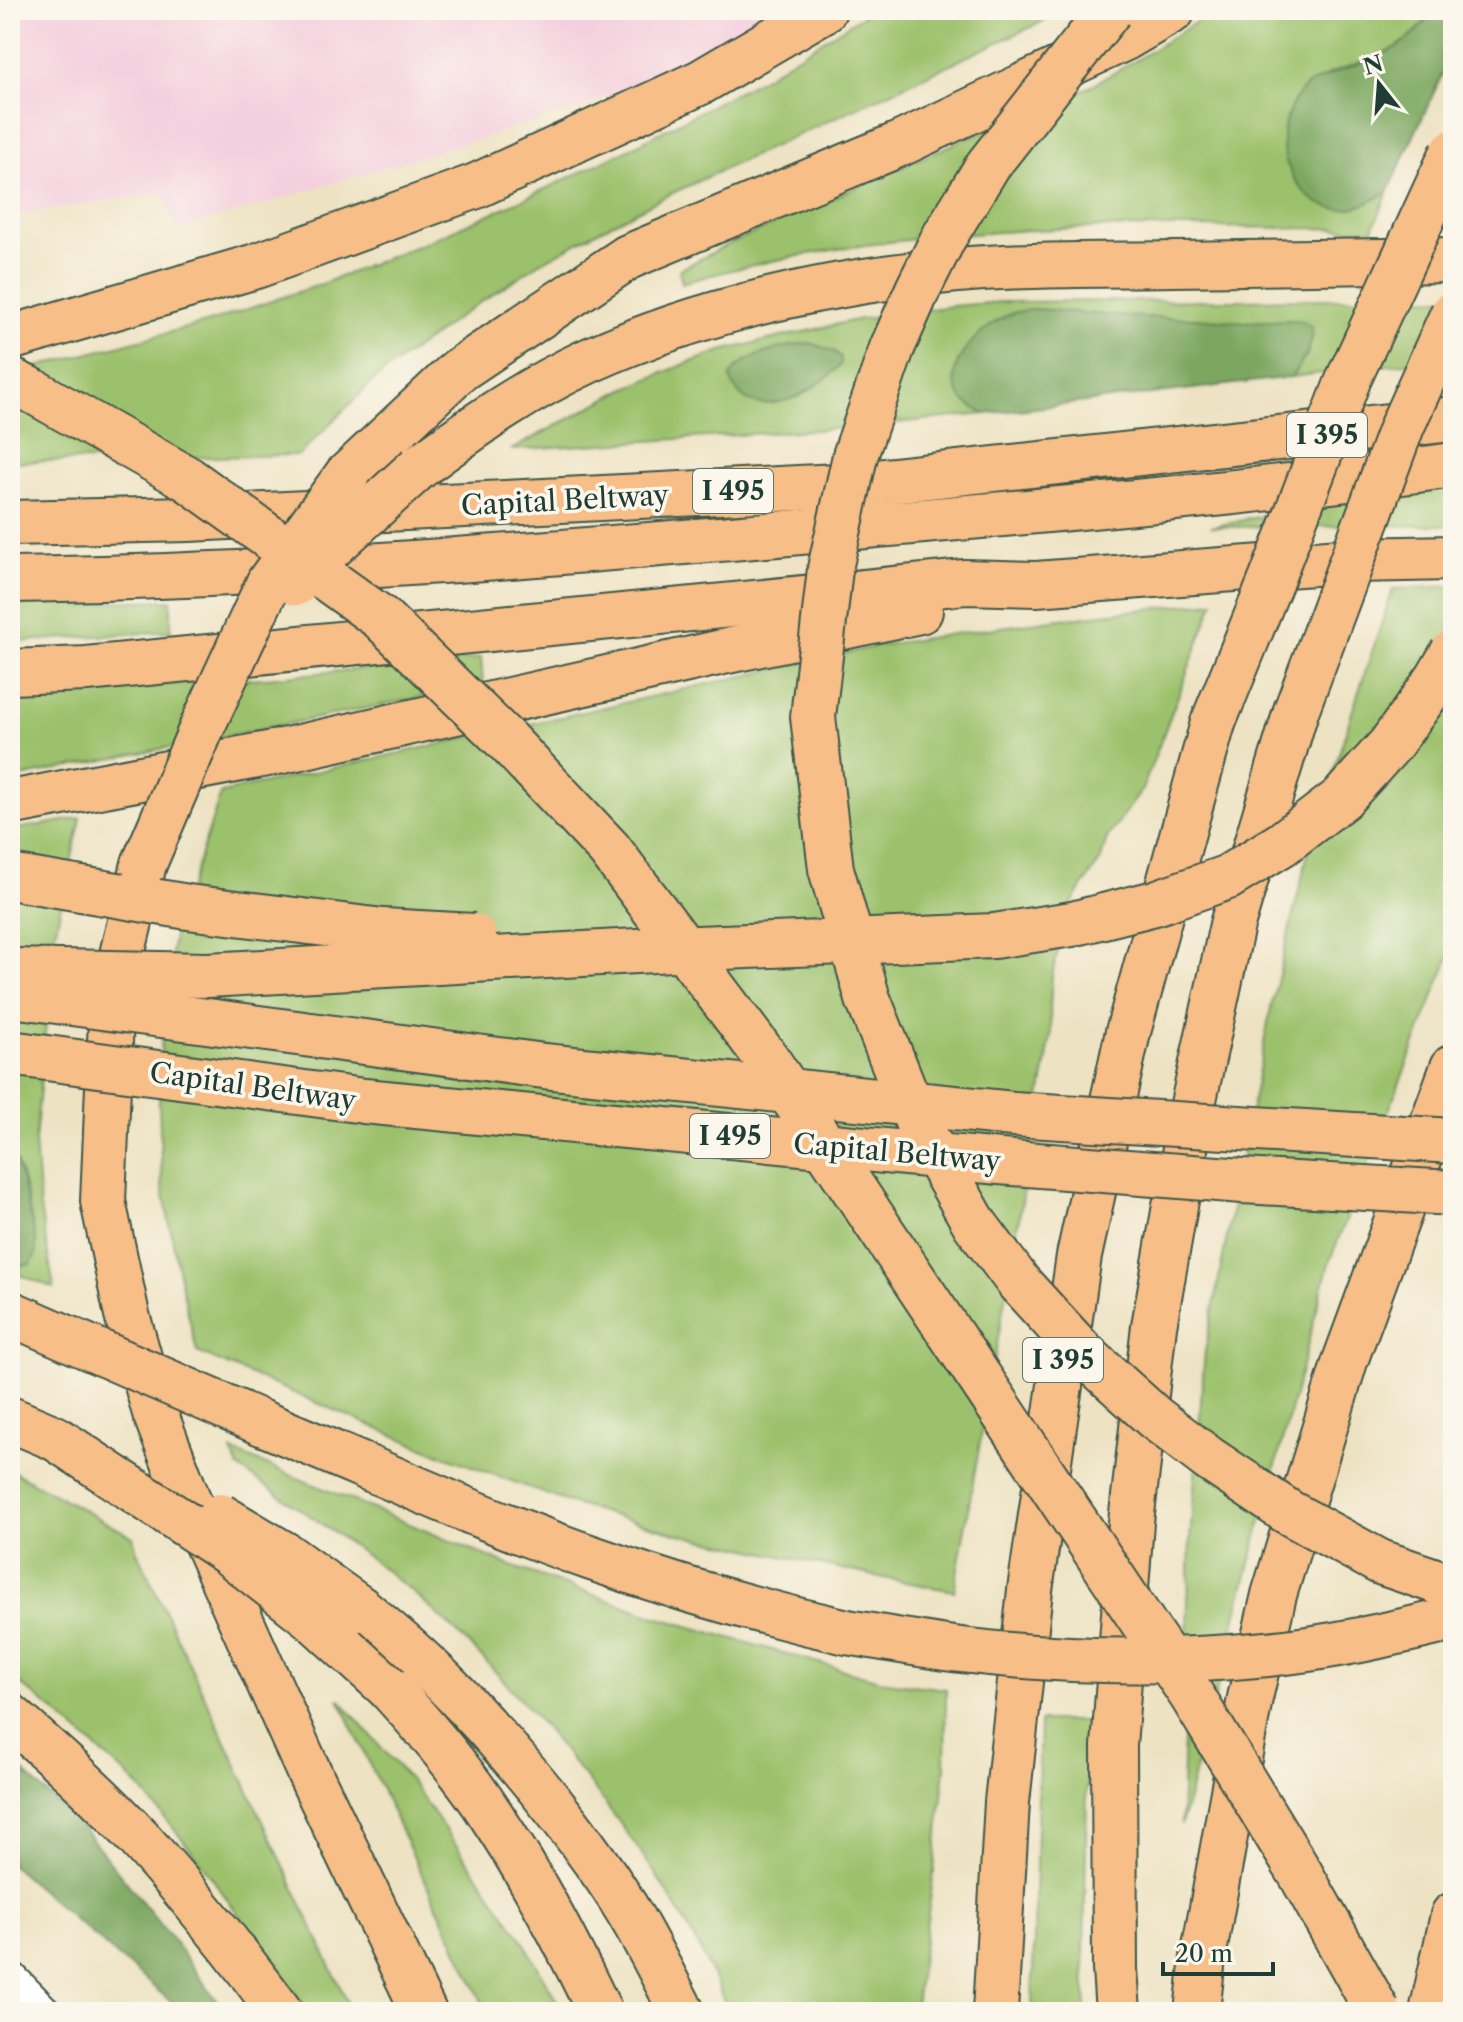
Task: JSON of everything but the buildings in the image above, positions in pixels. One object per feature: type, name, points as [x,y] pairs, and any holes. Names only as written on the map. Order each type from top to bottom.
[{"type":"highway","points":[[10,338],[256,266],[476,186],[701,82],[824,10]]},
{"type":"highway","points":[[1110,10],[988,165],[944,237],[892,348],[855,456],[830,569],[813,717],[831,869],[868,999],[918,1124],[975,1224],[1019,1283],[1084,1354],[1155,1418],[1209,1459],[1288,1512],[1380,1562],[1453,1587]]},
{"type":"highway","points":[[424,2012],[307,1768],[196,1520],[155,1413],[127,1315],[103,1201],[112,996],[144,864],[269,582],[347,475],[459,370],[628,257],[900,144],[1125,38],[1173,10]]},
{"type":"highway","name":"I 395","points":[[995,2012],[1007,1802],[1030,1590],[1079,1256],[1128,1032],[1213,723],[1349,378],[1453,152]]},
{"type":"highway","points":[[203,725],[304,572],[419,467],[524,394],[588,361],[674,326],[857,281],[957,270],[1453,260]]},
{"type":"highway","points":[[1118,2012],[1114,1746],[1131,1522],[1154,1326],[1192,1109],[1232,925],[1296,711],[1402,426],[1453,313]]},
{"type":"highway","points":[[10,380],[188,479],[381,618],[508,742],[609,849],[767,1059],[1175,1669],[1300,1873],[1378,2012]]},
{"type":"highway","name":"Capital Beltway","points":[[10,523],[189,519],[838,486],[1453,419]]},
{"type":"highway","points":[[10,580],[392,565],[678,543],[1350,480],[1453,465]]},
{"type":"highway","points":[[10,672],[86,669],[965,582],[1036,584],[1354,560],[1453,558]]},
{"type":"highway","points":[[10,803],[278,752],[1036,584]]},
{"type":"highway","points":[[10,971],[208,975],[672,949],[994,936],[1072,924],[1155,903],[1228,877],[1282,844],[1342,798],[1390,745],[1453,652]]},
{"type":"highway","points":[[10,877],[188,907],[383,931],[672,949]]},
{"type":"highway","points":[[10,995],[591,1071],[1013,1114],[1453,1141]]},
{"type":"highway","name":"Capital Beltway","points":[[10,1053],[364,1101],[507,1115],[1000,1162],[1453,1193]]},
{"type":"highway","points":[[1197,2012],[1203,1958],[1250,1698],[1274,1595],[1345,1361],[1453,1067]]},
{"type":"highway","points":[[10,1313],[481,1516],[587,1557],[688,1591],[847,1632],[962,1650],[1059,1658],[1184,1660],[1268,1654],[1362,1640],[1453,1619]]},
{"type":"highway","points":[[10,1419],[201,1505],[284,1554],[361,1609],[414,1654],[464,1703],[523,1770],[598,1865],[642,1935],[682,2012]]},
{"type":"highway","points":[[55,1438],[229,1553],[313,1619],[389,1688],[429,1731],[492,1816],[534,1884],[600,2012]]},
{"type":"highway","points":[[10,1716],[77,1776],[137,1836],[234,1949],[280,2012]]},
{"type":"highway","points":[[1432,2012],[1453,1915]]},
{"type":"street","points":[[12,1984],[43,2012]]},
{"type":"shaded area","points":[[10,10],[796,10],[766,28],[585,106],[178,230],[162,193],[10,215]]},
{"type":"green space","points":[[872,10],[1068,10],[666,196],[540,263],[467,311],[375,379],[299,455],[10,462],[10,374],[209,322],[322,284],[422,244],[625,151],[756,82]]},
{"type":"green space","points":[[1215,10],[1432,10],[1420,29],[1405,43],[1320,79],[1292,106],[1286,119],[1283,149],[1295,179],[1306,194],[1316,201],[1363,205],[1388,192],[1373,229],[1199,227],[1025,230],[853,247],[767,262],[682,283],[679,270],[727,245],[1085,89]]},
{"type":"green space","points":[[1432,10],[1453,10],[1453,51],[1388,192],[1366,204],[1348,209],[1330,208],[1318,203],[1291,174],[1283,149],[1284,125],[1297,96],[1310,83],[1397,47],[1422,25]]},
{"type":"green space","points":[[1453,298],[1453,357],[1291,377],[1307,355],[1313,335],[1294,320],[1245,322],[1021,311],[989,326],[959,392],[964,401],[985,414],[844,428],[511,450],[622,390],[721,351],[856,320],[1002,302]],"holes":[[[811,343],[835,352],[841,358],[808,391],[789,400],[762,403],[750,359]]]},
{"type":"green space","points":[[1038,309],[1245,322],[1294,320],[1311,326],[1312,333],[1307,353],[1291,377],[985,414],[968,404],[956,387],[955,373],[967,348],[1001,319],[1016,312]]},
{"type":"green space","points":[[811,343],[835,352],[841,358],[841,364],[800,395],[766,404],[751,402],[739,393],[730,377],[735,369],[754,357]]},
{"type":"green space","points":[[1453,488],[1453,525],[1211,527],[1285,511]]},
{"type":"green space","points":[[1453,586],[1453,947],[1329,1263],[1181,1825],[1190,1540],[1205,1351],[1270,1012],[1306,861],[1393,589]]},
{"type":"green space","points":[[171,600],[171,631],[10,642],[10,604]]},
{"type":"green space","points":[[1214,602],[1142,790],[1107,838],[1101,859],[1066,912],[1052,976],[1051,1035],[954,1591],[682,1535],[570,1503],[426,1449],[197,1352],[162,1185],[159,1101],[163,1003],[174,936],[221,793],[878,646],[1045,621]]},
{"type":"green space","points":[[481,658],[483,685],[10,779],[10,694],[265,678]]},
{"type":"green space","points":[[81,818],[54,937],[35,1142],[40,1208],[54,1288],[10,1271],[10,1263],[20,1266],[36,1240],[23,1183],[10,1152],[10,830]]},
{"type":"green space","points":[[10,1152],[20,1174],[36,1240],[36,1254],[31,1264],[20,1266],[10,1263]]},
{"type":"green space","points":[[232,1451],[511,1566],[656,1617],[886,1682],[946,1689],[945,1768],[914,2012],[729,2012],[698,1945],[662,1883],[621,1824],[518,1696],[477,1652],[410,1590],[238,1467]]},
{"type":"green space","points":[[10,1470],[133,1537],[137,1552],[352,2012],[309,2012],[193,1852],[135,1782],[10,1676]]},
{"type":"green space","points":[[339,1699],[408,1778],[487,1888],[522,1939],[563,2012],[487,2012]]},
{"type":"green space","points":[[1040,1721],[1088,1721],[1086,2012],[1032,2012]]},
{"type":"green space","points":[[10,1759],[83,1828],[176,1944],[225,2012],[183,2012],[10,1864]]}]
